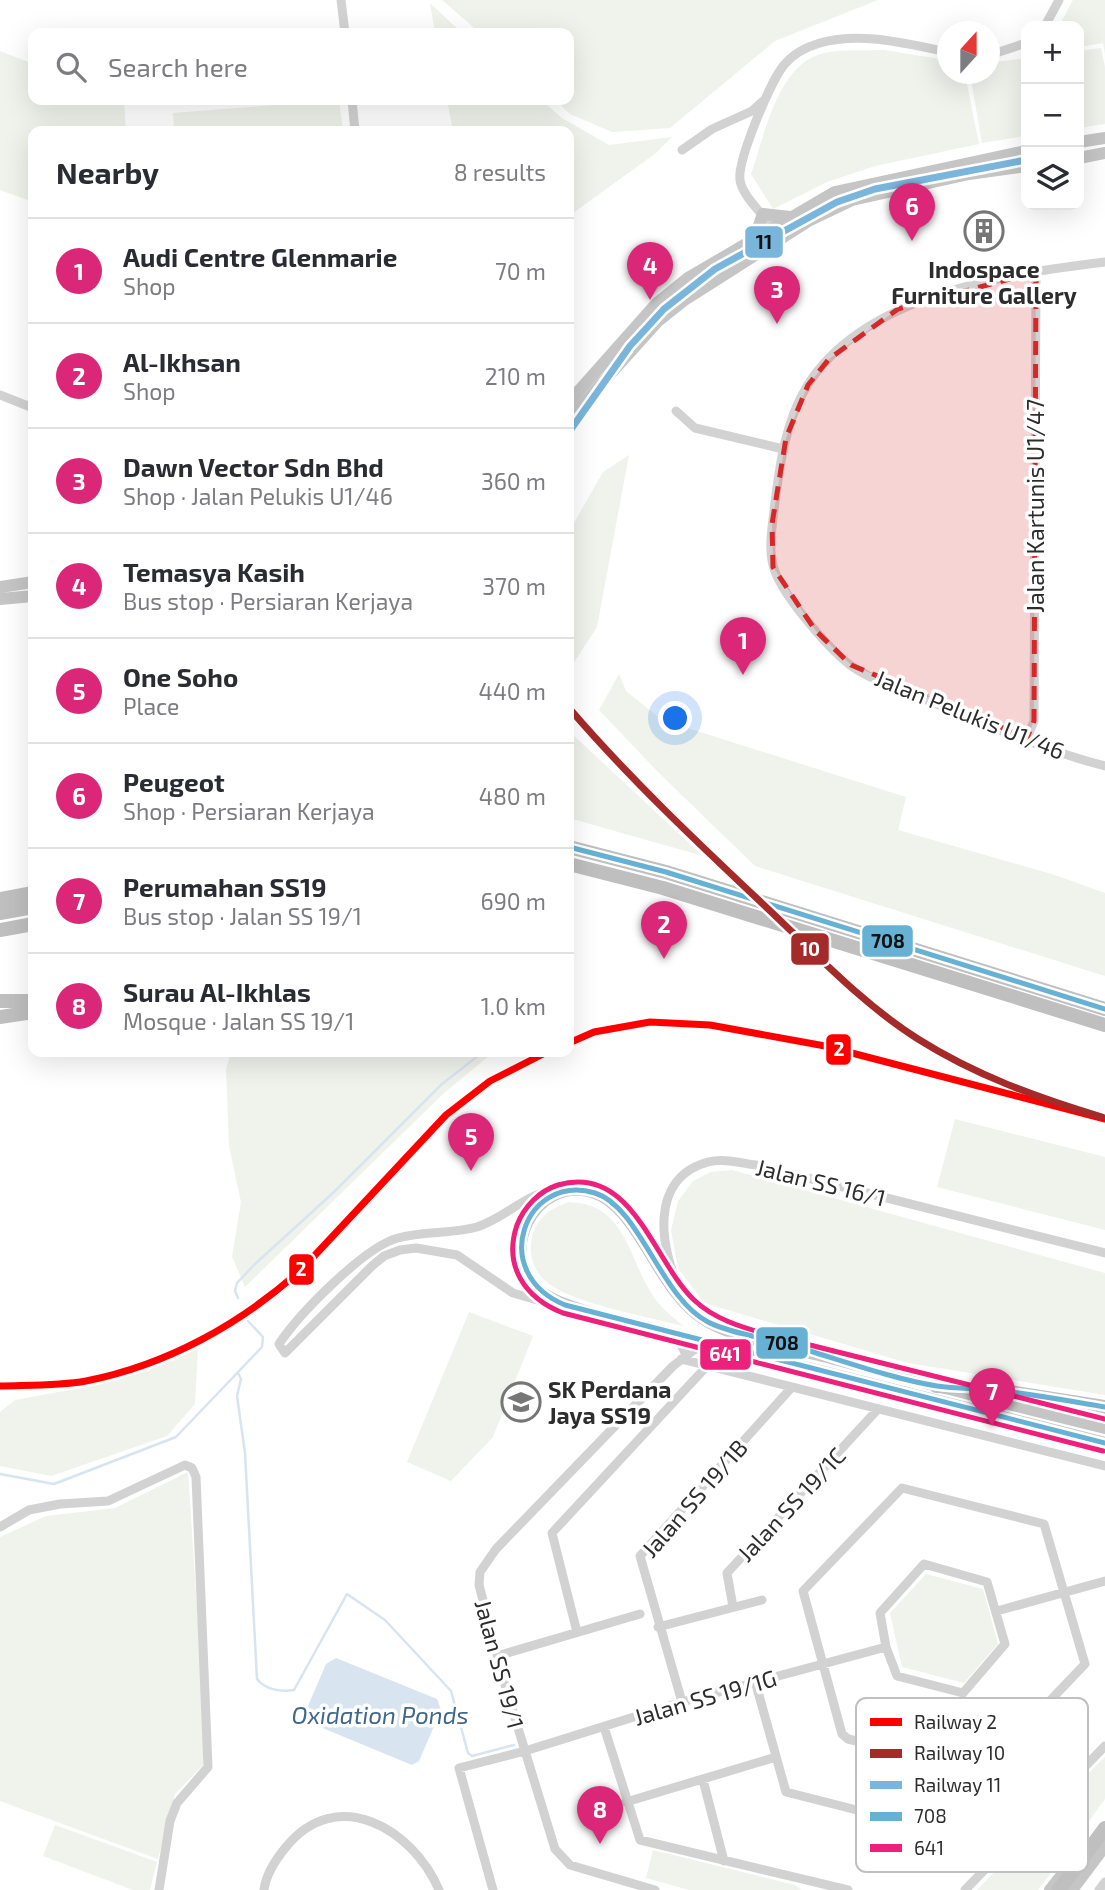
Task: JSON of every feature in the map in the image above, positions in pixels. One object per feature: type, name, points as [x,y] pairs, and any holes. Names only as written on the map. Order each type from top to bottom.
[{"type":"highway","points":[[574,848],[666,872],[1105,1009]]},
{"type":"highway","points":[[574,865],[674,891],[1105,1025]]},
{"type":"highway","points":[[0,899],[28,894]]},
{"type":"highway","points":[[0,913],[28,908]]},
{"type":"highway","points":[[0,930],[28,925]]},
{"type":"highway","points":[[0,1001],[28,1001]]},
{"type":"highway","points":[[3,1019],[28,1013]]},
{"type":"highway","points":[[936,1386],[996,1390],[1105,1407]]},
{"type":"highway","points":[[1088,1851],[1105,1828]]},
{"type":"highway","points":[[1059,1890],[1072,1872]]},
{"type":"main road","points":[[1084,141],[1105,138]]},
{"type":"main road","points":[[574,396],[656,304],[688,278],[835,192],[1021,152]]},
{"type":"main road","points":[[1084,158],[1105,153]]},
{"type":"main road","points":[[574,414],[658,321],[683,301],[810,220],[852,200],[969,174],[1021,167]]},
{"type":"main road","points":[[754,240],[763,214],[793,216]]},
{"type":"main road","points":[[0,587],[28,583]]},
{"type":"main road","points":[[0,599],[28,596]]},
{"type":"main road","points":[[1105,1428],[936,1386],[708,1322],[692,1311],[665,1280],[620,1209],[612,1201],[591,1191],[569,1190],[549,1196],[528,1216],[523,1232],[523,1261],[541,1292],[594,1314],[1105,1443]]},
{"type":"main road","points":[[1012,1405],[1105,1420]]},
{"type":"main road","points":[[1088,1842],[1105,1821]]},
{"type":"main road","points":[[1088,1869],[1105,1846]]},
{"type":"main road","points":[[1050,1890],[1064,1872]]},
{"type":"main road","points":[[1072,1890],[1086,1872]]},
{"type":"street","points":[[341,0],[344,28]]},
{"type":"street","points":[[1048,21],[1059,0]]},
{"type":"street","points":[[773,228],[740,181],[751,136],[764,100],[783,66],[803,49],[817,43],[865,39],[937,50]]},
{"type":"street","points":[[1000,51],[1021,45]]},
{"type":"street","points":[[682,150],[752,111],[764,100]]},
{"type":"street","points":[[352,105],[355,126]]},
{"type":"street","points":[[737,117],[757,122]]},
{"type":"street","points":[[737,117],[751,136]]},
{"type":"street","name":"Jalan Pelukis U1/46","points":[[1105,262],[1036,272],[967,287],[898,309],[842,347],[808,384],[783,449],[772,524],[773,567],[796,606],[815,630],[850,665],[883,683],[1105,766]]},
{"type":"street","name":"Jalan Kartunis U1/47","points":[[1027,738],[1034,721],[1036,272]]},
{"type":"street","points":[[0,396],[28,406]]},
{"type":"street","points":[[676,411],[695,428],[783,449]]},
{"type":"street","name":"Jalan SS 16/1","points":[[692,1311],[667,1261],[662,1227],[673,1186],[694,1168],[709,1162],[729,1161],[756,1166],[1105,1253]]},
{"type":"street","points":[[292,1364],[280,1347],[281,1341],[330,1288],[380,1244],[419,1233],[477,1227],[545,1191],[569,1190]]},
{"type":"street","points":[[285,1353],[384,1256],[416,1248],[457,1255],[513,1293],[594,1314]]},
{"type":"street","points":[[330,1288],[340,1298]]},
{"type":"street","points":[[671,1332],[679,1340],[683,1357],[707,1366],[1104,1466],[1105,1476]]},
{"type":"street","name":"Jalan SS 19/1","points":[[655,1890],[570,1865],[555,1849],[497,1656],[479,1585],[486,1560],[683,1357],[714,1343]]},
{"type":"street","points":[[577,1632],[552,1533],[707,1366]]},
{"type":"street","name":"Jalan SS 19/1B","points":[[682,1702],[639,1562],[642,1551],[792,1387]]},
{"type":"street","name":"Jalan SS 19/1C","points":[[733,1607],[727,1573],[878,1409]]},
{"type":"street","points":[[0,1527],[29,1510],[60,1504],[108,1501],[185,1465],[192,1468],[196,1490],[208,1767],[177,1803],[170,1821],[159,1890]]},
{"type":"street","points":[[856,1741],[842,1734],[820,1664],[803,1591],[902,1488],[1044,1524],[1085,1664],[1053,1698]]},
{"type":"street","points":[[924,1563],[982,1578],[991,1588],[1005,1638],[1003,1649],[963,1693],[897,1676],[886,1647],[880,1613],[924,1563]]},
{"type":"street","points":[[997,1611],[1105,1581]]},
{"type":"street","points":[[658,1627],[762,1600]]},
{"type":"street","points":[[497,1656],[640,1614]]},
{"type":"street","name":"Jalan SS 19/1G","points":[[493,1890],[458,1770],[755,1681],[886,1647]]},
{"type":"street","points":[[755,1681],[786,1792],[856,1810]]},
{"type":"street","points":[[604,1727],[640,1840],[819,1887],[848,1890]]},
{"type":"street","points":[[1088,1764],[1105,1746]]},
{"type":"street","points":[[626,1802],[776,1757]]},
{"type":"street","points":[[703,1780],[724,1861]]},
{"type":"street","points":[[264,1890],[276,1859],[296,1835],[321,1817],[348,1815],[379,1824],[401,1840],[429,1866],[439,1890]]},
{"type":"street","points":[[965,1890],[983,1872]]},
{"type":"street","points":[[1099,1890],[1105,1882]]},
{"type":"highlighted area","points":[[1036,272],[1034,721],[1027,738],[851,665],[815,630],[773,567],[772,524],[786,438],[808,385],[829,359],[898,309]]},
{"type":"shaded area","points":[[442,0],[878,0],[775,41],[670,128],[612,132],[570,114],[560,105],[574,105],[574,28],[474,28]]},
{"type":"shaded area","points":[[1073,0],[1105,0],[1105,54],[1103,43],[1084,46],[1084,21],[1062,21]]},
{"type":"shaded area","points":[[430,3],[457,28],[434,28]]},
{"type":"shaded area","points":[[1101,48],[1105,67],[1105,124],[1084,127],[1084,84],[1084,50]]},
{"type":"shaded area","points":[[884,50],[937,58],[937,84],[967,84],[979,144],[875,166],[827,182],[773,209],[751,174],[775,103],[795,71],[808,60],[824,53]]},
{"type":"shaded area","points":[[0,51],[28,62],[28,105],[124,105],[126,126],[28,126],[28,200],[0,190]]},
{"type":"shaded area","points":[[1021,59],[1021,137],[982,143],[972,84],[1000,84],[1000,62]]},
{"type":"shaded area","points":[[275,105],[340,105],[342,126],[174,126],[173,113]]},
{"type":"shaded area","points":[[448,105],[547,105],[562,118],[609,145],[672,137],[656,153],[574,212],[574,126],[452,126]]},
{"type":"shaded area","points":[[629,455],[597,627],[574,662],[574,523],[603,472]]},
{"type":"shaded area","points":[[619,674],[626,691],[662,720],[906,797],[898,830],[1055,875],[1105,893],[1105,976],[755,866],[660,774],[599,710]]},
{"type":"shaded area","points":[[574,736],[703,856],[574,819]]},
{"type":"shaded area","points":[[230,1057],[488,1057],[443,1094],[245,1287],[232,1257],[241,1202],[229,1146],[226,1069]]},
{"type":"shaded area","points":[[955,1119],[1105,1157],[1105,1230],[937,1187]]},
{"type":"shaded area","points":[[732,1170],[1105,1273],[1105,1395],[908,1363],[704,1303],[678,1268],[671,1230],[678,1201],[693,1181],[711,1172]]},
{"type":"shaded area","points":[[569,1202],[588,1205],[603,1212],[614,1222],[653,1296],[683,1326],[577,1298],[549,1284],[539,1275],[531,1250],[534,1230],[546,1214]]},
{"type":"shaded area","points":[[469,1312],[533,1336],[493,1437],[451,1481],[407,1462]]},
{"type":"shaded area","points":[[198,1349],[195,1404],[167,1436],[51,1476],[0,1466],[0,1412],[15,1400],[102,1384]]},
{"type":"shaded area","points":[[188,1472],[206,1746],[203,1765],[175,1794],[158,1859],[0,1801],[0,1537],[46,1516],[115,1508]]},
{"type":"shaded area","points":[[926,1574],[983,1589],[998,1644],[964,1683],[902,1667],[890,1613]]},
{"type":"shaded area","points":[[1105,1757],[1105,1799],[1088,1823],[1088,1774]]},
{"type":"shaded area","points":[[55,1825],[157,1862],[150,1890],[133,1890],[43,1856]]},
{"type":"shaded area","points":[[653,1850],[795,1885],[801,1890],[689,1890],[646,1878]]},
{"type":"shaded area","points":[[994,1872],[1052,1872],[1038,1890],[977,1890]]},
{"type":"water","name":"Oxidation Ponds","points":[[336,1658],[437,1699],[441,1710],[419,1761],[412,1765],[308,1722],[305,1713],[326,1664]]},
{"type":"waterway","points":[[238,1298],[235,1291],[237,1283],[255,1264],[334,1192],[442,1084],[477,1057]]},
{"type":"waterway","points":[[0,1474],[54,1484],[176,1437],[262,1347],[263,1337],[248,1321]]},
{"type":"waterway","points":[[238,1373],[241,1379],[237,1396],[245,1453],[257,1679],[264,1686],[274,1689],[294,1690],[347,1594],[385,1620],[451,1691],[468,1753],[472,1756],[514,1745]]},
{"type":"rail line","name":"11","points":[[574,425],[630,346],[664,309],[715,269],[837,202],[875,189],[1021,161]]},
{"type":"rail line","name":"10","points":[[574,714],[690,835],[877,1010],[918,1039],[962,1064],[1054,1102],[1102,1117]]},
{"type":"rail line","name":"2","points":[[574,1041],[594,1032],[650,1022],[710,1025],[825,1046],[1105,1119]]},
{"type":"rail line","name":"2","points":[[0,1386],[86,1381],[145,1364],[202,1340],[254,1307],[302,1269],[446,1115],[490,1081],[537,1057]]},
{"type":"transit line","name":"708","points":[[574,848],[666,872],[1105,1009]]},
{"type":"transit line","name":"641","points":[[1103,1451],[563,1313],[538,1299],[520,1279],[513,1254],[517,1225],[533,1200],[558,1185],[583,1182],[605,1188],[623,1201],[679,1283],[694,1300],[728,1322],[766,1334],[1105,1419]]},
{"type":"transit line","name":"708","points":[[1105,1407],[988,1389],[920,1383],[717,1326],[691,1310],[676,1293],[625,1216],[611,1202],[595,1193],[570,1190],[550,1197],[534,1211],[524,1229],[522,1250],[527,1271],[541,1290],[565,1305],[1105,1443]]},
{"type":"place","name":"Indospace Furniture Gallery","points":[[984,231]]},
{"type":"place","name":"Peugeot","points":[[912,241]]},
{"type":"place","name":"Temasya Kasih","points":[[650,300]]},
{"type":"place","name":"Dawn Vector Sdn Bhd","points":[[777,324]]},
{"type":"place","name":"Audi Centre Glenmarie","points":[[743,675]]},
{"type":"place","name":"Al-Ikhsan","points":[[664,959]]},
{"type":"place","name":"One Soho","points":[[471,1171]]},
{"type":"place","name":"SK Perdana Jaya SS19","points":[[521,1402]]},
{"type":"place","name":"Perumahan SS19","points":[[992,1426]]},
{"type":"place","name":"Surau Al-Ikhlas","points":[[600,1844]]}]
